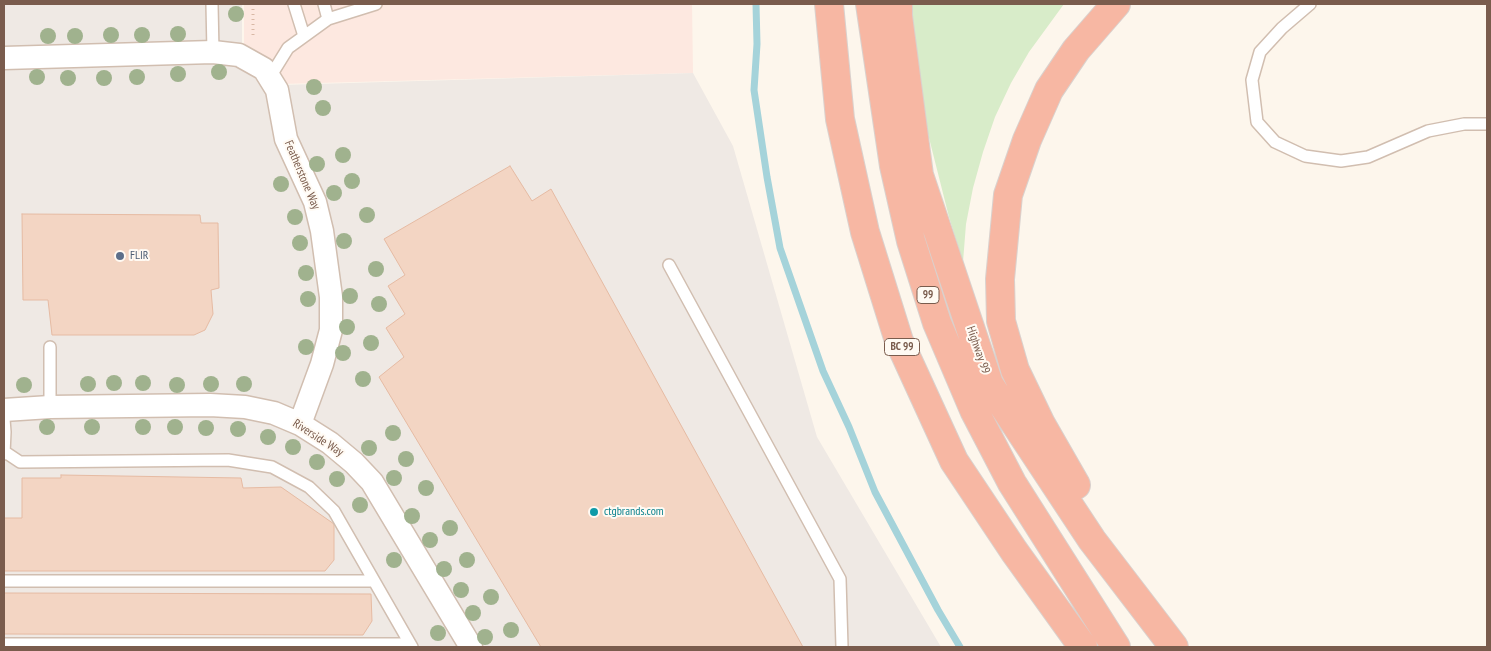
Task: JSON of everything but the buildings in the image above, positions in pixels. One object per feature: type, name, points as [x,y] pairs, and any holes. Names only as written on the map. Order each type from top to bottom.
[{"type":"highway","name":"BC 99","points":[[829,4],[840,119],[865,232],[899,341],[954,461],[1014,552],[1082,647]]},
{"type":"highway","name":"99","points":[[870,4],[894,166],[910,240],[937,322],[974,410],[1012,483],[1060,562],[1116,647]]},
{"type":"highway","name":"Highway 99","points":[[898,4],[919,175],[989,384],[1092,540],[1174,647]]},
{"type":"highway","points":[[1092,540],[1087,504],[1041,424],[1015,370],[1001,321],[1000,279],[1008,195],[1027,140],[1049,90],[1076,50],[1116,4]]},
{"type":"highway","name":"99","points":[[1060,562],[1132,647]]},
{"type":"street","points":[[4,58],[213,52],[239,55],[262,69]]},
{"type":"street","name":"Featherstone Way","points":[[262,69],[277,90],[286,139],[315,202],[324,240],[331,297],[331,330],[322,364],[300,424]]},
{"type":"street","name":"Riverside Way","points":[[4,410],[50,407],[210,405],[274,413],[300,424],[330,443],[354,463],[372,482],[471,647]]},
{"type":"lane","points":[[212,4],[213,52]]},
{"type":"lane","points":[[294,4],[304,36]]},
{"type":"lane","points":[[324,4],[328,19]]},
{"type":"lane","points":[[262,69],[328,19],[376,4]]},
{"type":"lane","points":[[1310,4],[1282,28],[1260,52],[1252,80],[1256,122],[1275,142],[1306,156],[1341,161],[1368,157],[1428,130],[1464,124],[1487,124]]},
{"type":"lane","points":[[669,264],[840,579],[842,647]]},
{"type":"lane","points":[[50,347],[50,407]]},
{"type":"lane","points":[[4,419],[6,432],[4,453],[20,462],[228,460],[272,467],[309,487],[334,511],[411,646],[4,644]]},
{"type":"lane","points":[[4,581],[374,581]]},
{"type":"path","points":[[253,4],[262,69]]},
{"type":"shaded area","points":[[4,4],[242,4],[242,53],[280,85],[693,73],[733,146],[817,437],[941,647],[4,647]]},
{"type":"shaded area","points":[[244,4],[692,4],[693,73],[281,84],[244,52]]},
{"type":"green space","points":[[908,4],[1064,4],[1029,52],[1011,83],[995,117],[973,188],[966,224],[963,262],[949,217],[926,126]]},
{"type":"waterway","points":[[756,4],[757,44],[754,90],[780,248],[823,371],[849,427],[875,492],[960,647]]},
{"type":"place","name":"FLIR","points":[[120,256]]},
{"type":"place","name":"ctgbrands.com","points":[[594,512]]}]
